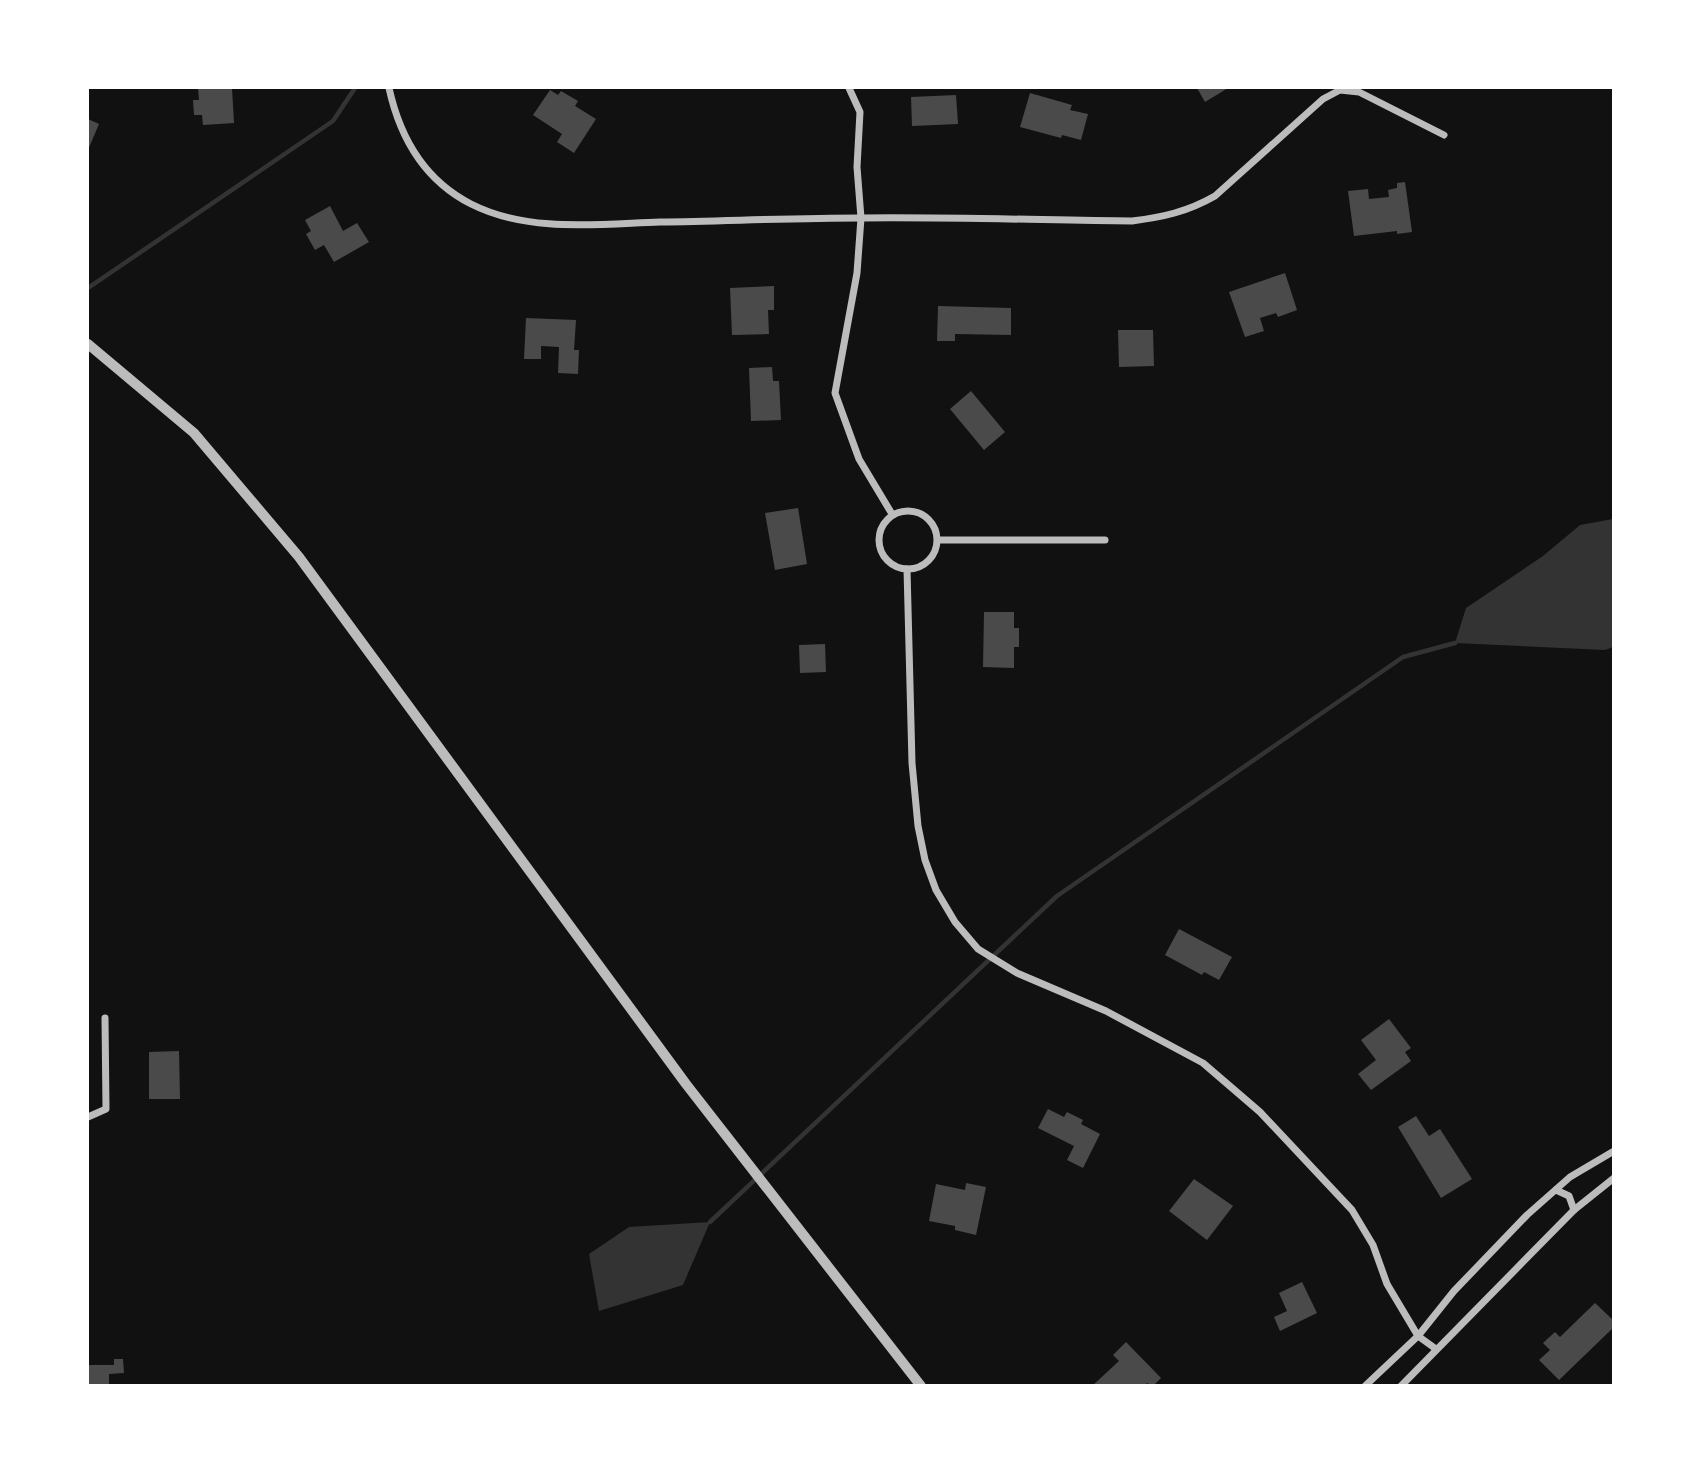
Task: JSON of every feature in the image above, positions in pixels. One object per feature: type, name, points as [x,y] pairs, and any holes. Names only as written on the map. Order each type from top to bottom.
[{"type":"street","points":[[389,88],[401,127],[416,159],[441,185],[472,204],[506,218],[561,225],[861,218],[1132,221],[1167,216],[1199,205],[1215,196],[1323,99],[1339,89],[1359,92],[1444,135]]},
{"type":"street","points":[[849,88],[860,112],[858,167],[861,218],[857,273],[835,393],[859,460],[892,514]]},
{"type":"street","points":[[88,344],[194,433],[299,557],[686,1084],[921,1385]]},
{"type":"street","points":[[909,510],[926,516],[936,531],[938,540],[932,557],[925,564],[907,569],[889,563],[879,548],[880,529],[892,514],[909,510]]},
{"type":"street","points":[[938,540],[1105,540]]},
{"type":"street","points":[[907,569],[912,763],[918,826],[925,860],[936,890],[954,922],[978,949],[1017,973],[1106,1011],[1203,1063],[1260,1112],[1352,1210],[1373,1245],[1387,1284],[1418,1336],[1436,1349]]},
{"type":"street","points":[[88,1117],[106,1109],[105,1018]]},
{"type":"street","points":[[1365,1385],[1418,1336],[1454,1291],[1527,1215],[1570,1177],[1614,1151]]},
{"type":"street","points":[[1401,1385],[1574,1210],[1614,1178]]},
{"type":"street","points":[[1556,1190],[1569,1196],[1574,1210]]},
{"type":"shaded area","points":[[1613,519],[1613,647],[1605,650],[1455,643],[1466,608],[1543,556],[1580,525]]},
{"type":"shaded area","points":[[710,1222],[683,1285],[599,1311],[589,1254],[629,1227]]},
{"type":"building","points":[[198,88],[232,88],[234,123],[203,125],[202,115],[194,115],[193,100],[199,100]]},
{"type":"building","points":[[1197,88],[1228,88],[1205,102]]},
{"type":"building","points":[[550,90],[558,95],[561,91],[578,101],[575,106],[596,119],[574,153],[557,142],[562,134],[533,115]]},
{"type":"building","points":[[1030,93],[1072,105],[1070,110],[1088,114],[1081,140],[1062,135],[1061,138],[1020,127]]},
{"type":"building","points":[[956,95],[958,124],[912,126],[911,97]]},
{"type":"building","points":[[88,119],[99,124],[88,150]]},
{"type":"building","points":[[1405,182],[1412,232],[1354,236],[1348,191],[1368,189],[1369,199],[1389,197],[1388,190],[1397,188],[1397,183]]},
{"type":"building","points":[[330,206],[343,231],[357,223],[369,242],[334,262],[324,245],[315,250],[306,234],[311,231],[305,220]]},
{"type":"building","points":[[1285,273],[1297,310],[1278,317],[1276,313],[1260,318],[1264,331],[1245,337],[1229,292]]},
{"type":"building","points":[[774,286],[774,310],[768,310],[769,334],[732,335],[730,288]]},
{"type":"building","points":[[938,306],[1011,308],[1011,335],[955,334],[955,341],[937,341]]},
{"type":"building","points":[[526,318],[576,320],[574,350],[579,350],[578,374],[558,373],[559,347],[541,346],[541,359],[524,359]]},
{"type":"building","points":[[1118,330],[1153,330],[1154,366],[1119,367]]},
{"type":"building","points":[[772,367],[773,381],[779,381],[781,420],[751,421],[749,368]]},
{"type":"building","points":[[971,391],[1005,432],[984,450],[950,409]]},
{"type":"building","points":[[798,508],[807,564],[775,570],[765,513]]},
{"type":"building","points":[[984,612],[1014,612],[1014,628],[1019,628],[1019,647],[1014,647],[1014,668],[983,667]]},
{"type":"building","points":[[825,644],[826,672],[800,673],[799,645]]},
{"type":"building","points":[[1179,929],[1232,957],[1219,980],[1204,972],[1202,975],[1165,955]]},
{"type":"building","points":[[1389,1019],[1411,1048],[1405,1052],[1411,1061],[1371,1090],[1358,1074],[1376,1060],[1361,1040]]},
{"type":"building","points":[[179,1051],[180,1099],[149,1099],[149,1052]]},
{"type":"building","points":[[1048,1109],[1064,1117],[1067,1112],[1083,1120],[1081,1124],[1100,1134],[1083,1168],[1067,1160],[1074,1146],[1038,1128]]},
{"type":"building","points":[[1416,1116],[1429,1136],[1440,1129],[1472,1179],[1441,1198],[1398,1127]]},
{"type":"building","points":[[1194,1179],[1233,1206],[1207,1240],[1169,1211]]},
{"type":"building","points":[[966,1183],[986,1187],[976,1235],[955,1230],[955,1226],[929,1221],[936,1184],[965,1190]]},
{"type":"building","points":[[1302,1282],[1317,1313],[1280,1331],[1274,1317],[1287,1311],[1279,1293]]},
{"type":"building","points":[[1595,1303],[1614,1321],[1614,1327],[1559,1380],[1539,1360],[1550,1350],[1543,1343],[1555,1332],[1560,1337]]},
{"type":"building","points":[[1126,1342],[1161,1378],[1153,1386],[1147,1383],[1145,1386],[1092,1386],[1119,1361],[1113,1355]]},
{"type":"building","points":[[114,1359],[123,1359],[124,1373],[109,1374],[109,1385],[88,1386],[88,1365],[114,1365]]},
{"type":"waterway","points":[[88,288],[333,121],[355,88]]},
{"type":"waterway","points":[[710,1222],[1057,896],[1403,657],[1455,643]]}]
